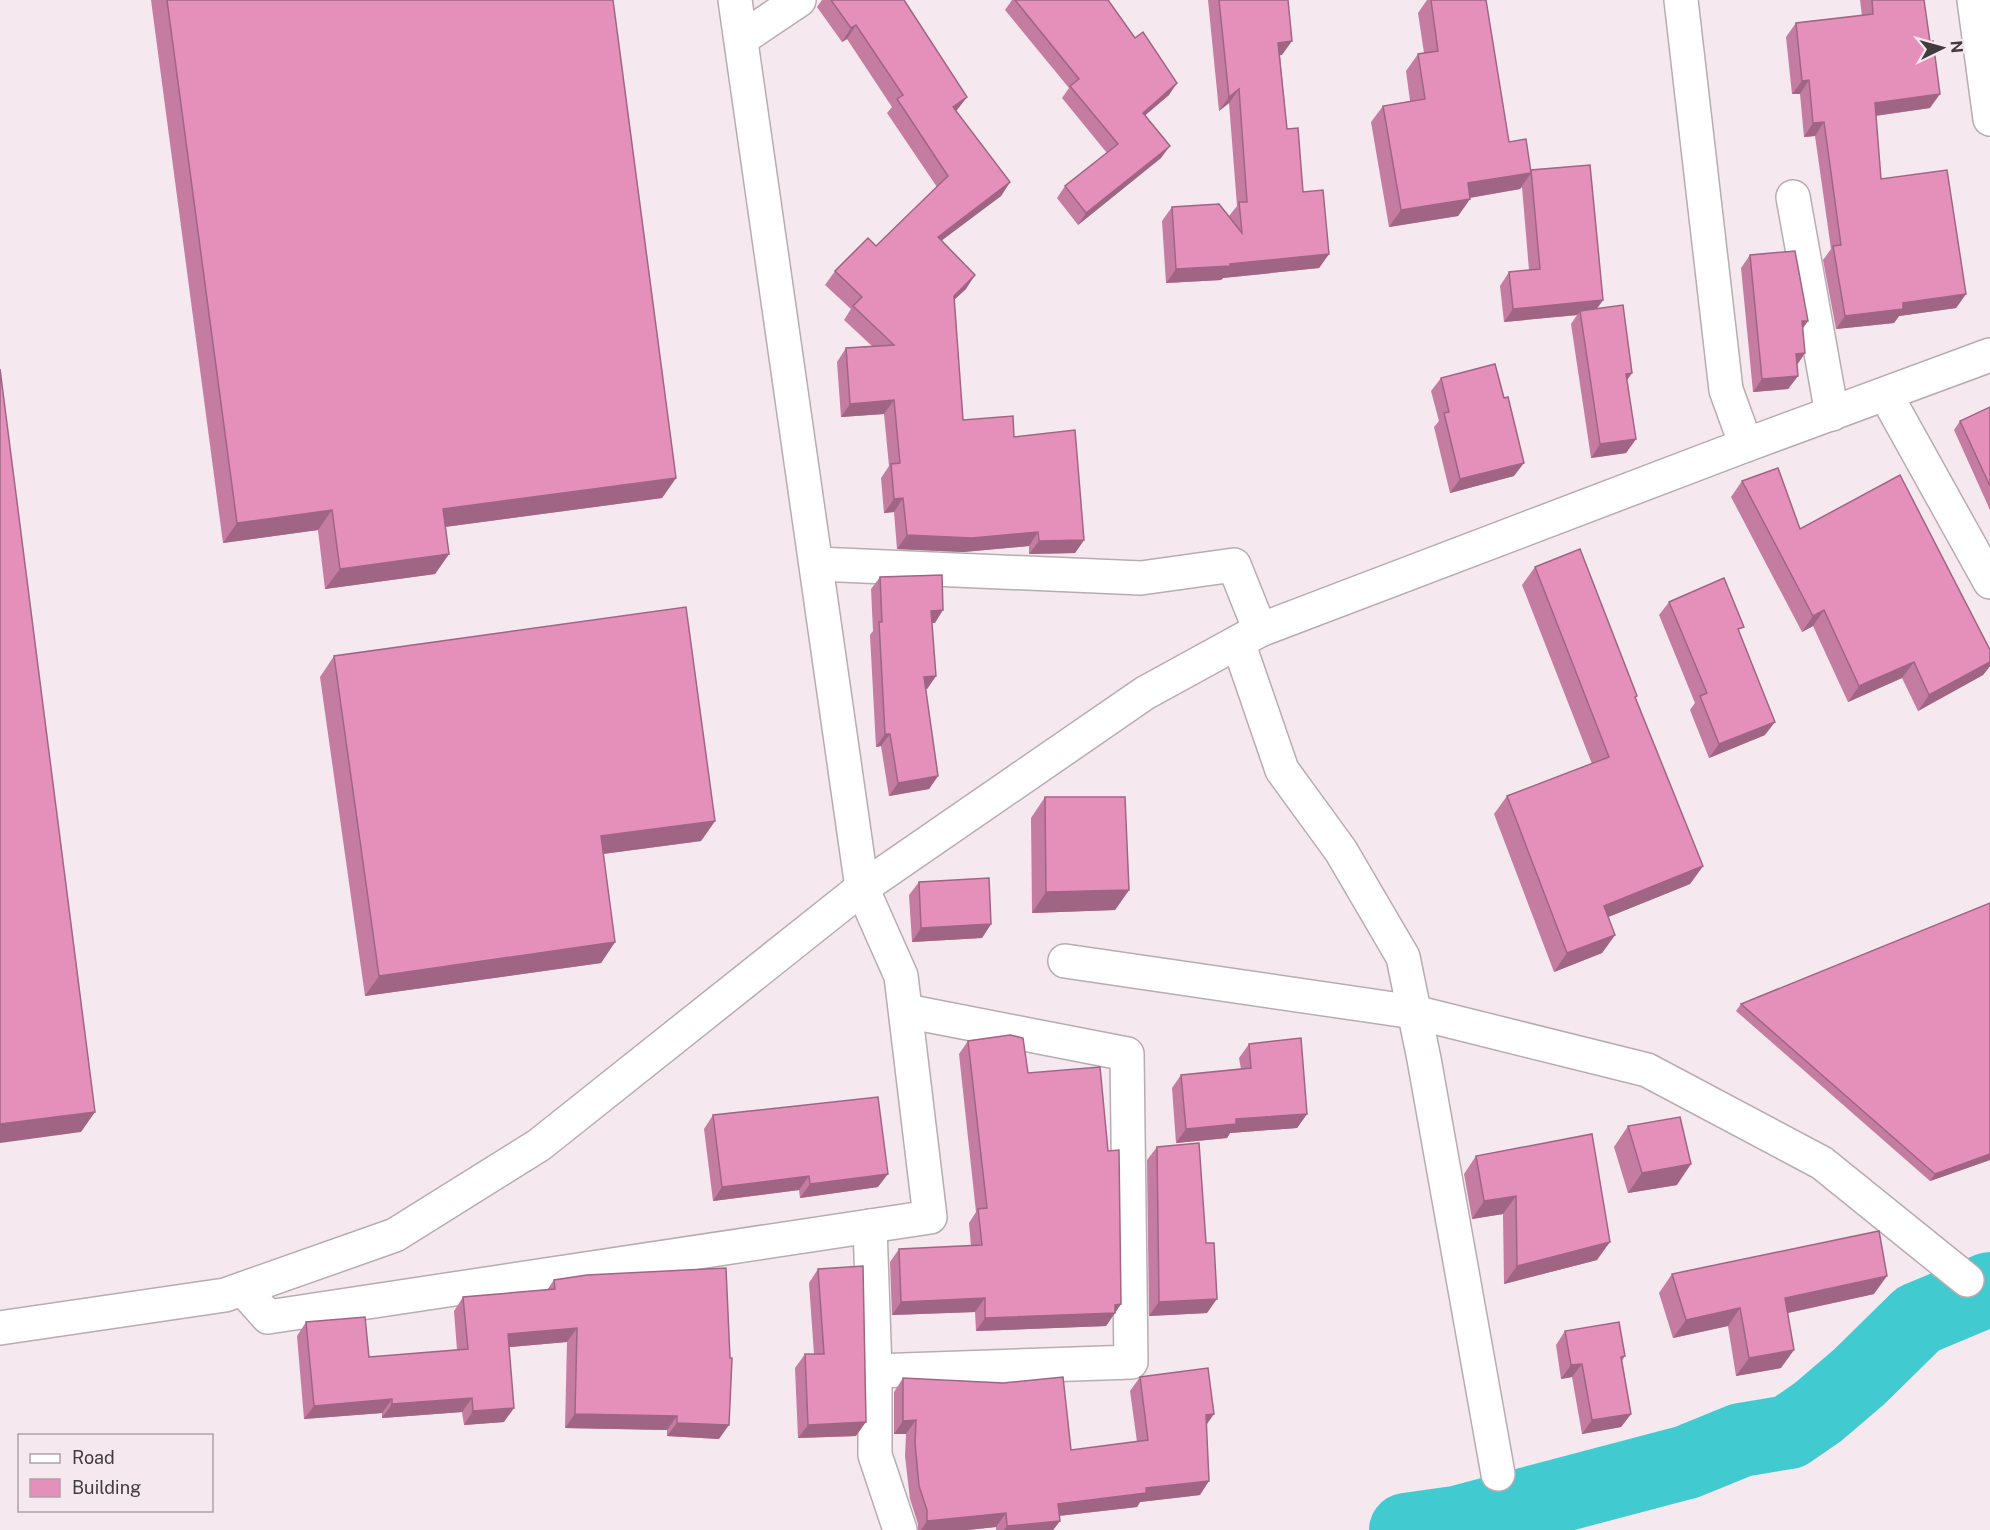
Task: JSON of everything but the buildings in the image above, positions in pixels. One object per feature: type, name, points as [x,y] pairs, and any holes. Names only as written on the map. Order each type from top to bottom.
[{"type":"street","points":[[243,1289],[268,1317],[930,1217],[901,976],[862,888],[735,0]]},
{"type":"street","points":[[741,39],[799,0]]},
{"type":"street","points":[[1681,0],[1726,390],[1746,445]]},
{"type":"street","points":[[1974,0],[1990,119]]},
{"type":"street","points":[[1793,197],[1832,414]]},
{"type":"street","points":[[0,1328],[225,1295],[395,1235],[539,1145],[862,888],[1145,693],[1249,636],[1746,445],[1990,355]]},
{"type":"street","points":[[1886,395],[1990,582]]},
{"type":"street","points":[[817,564],[1141,579],[1234,565],[1282,770],[1341,851],[1403,957],[1498,1474]]},
{"type":"street","points":[[1065,961],[1414,1012],[1647,1070],[1822,1163],[1967,1280]]},
{"type":"street","points":[[875,1371],[1131,1362],[1127,1054],[906,1011]]},
{"type":"street","points":[[870,1226],[875,1371],[875,1455],[900,1530]]},
{"type":"waterway","points":[[1406,1530],[1456,1523],[1687,1462],[1741,1440],[1789,1432],[1818,1412],[1859,1377],[1918,1319],[1990,1289]]}]
